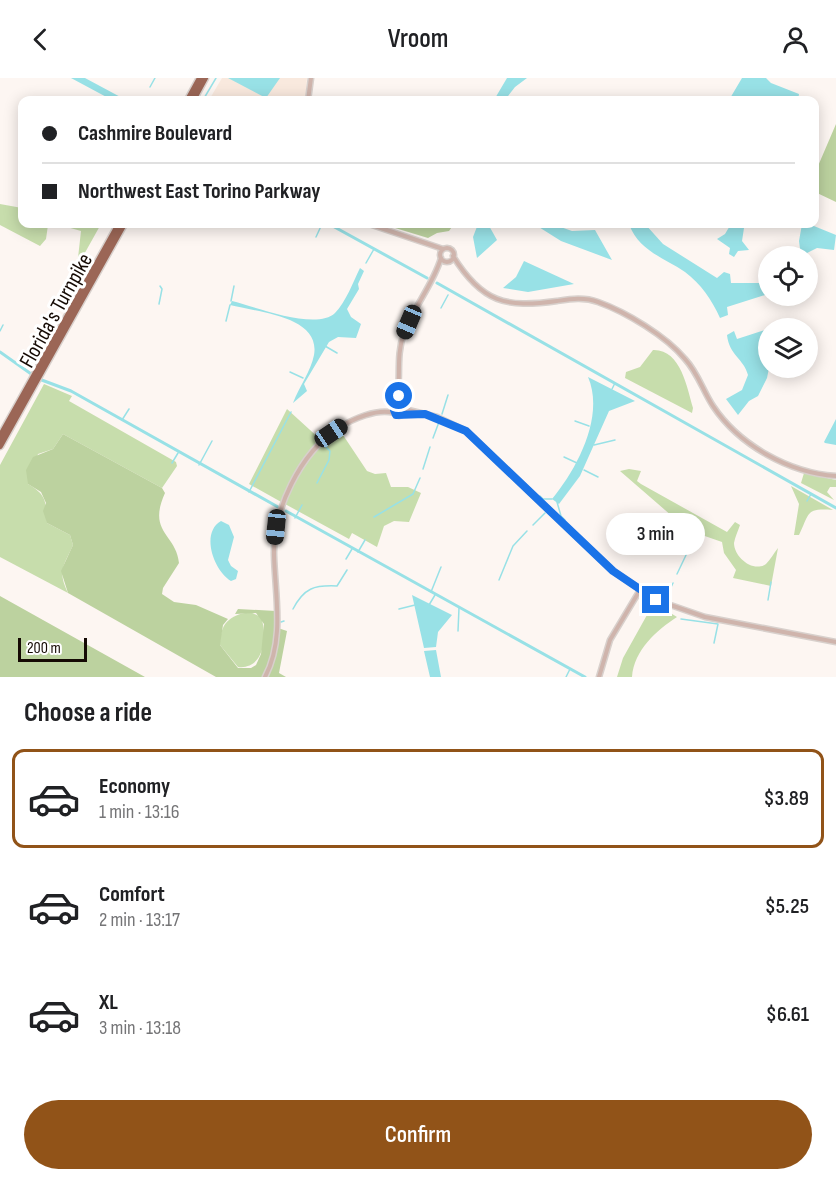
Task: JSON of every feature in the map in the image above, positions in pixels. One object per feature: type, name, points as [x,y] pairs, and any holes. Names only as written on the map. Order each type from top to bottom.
[{"type":"highway","points":[[190,96],[201,78]]},
{"type":"highway","points":[[195,96],[206,78]]},
{"type":"highway","name":"Florida's Turnpike","points":[[42,367],[117,228]]},
{"type":"highway","name":"Florida's Turnpike","points":[[0,437],[122,228]]},
{"type":"highway","name":"Florida's Turnpike","points":[[0,446],[31,386]]},
{"type":"street","points":[[309,96],[311,78]]},
{"type":"street","points":[[380,228],[426,245],[449,248],[463,270],[484,292],[506,303],[528,305],[579,299],[606,305],[658,334],[675,348],[694,370],[712,405],[738,435],[791,466],[817,475],[836,477]]},
{"type":"street","points":[[426,245],[440,257],[463,270]]},
{"type":"street","points":[[403,410],[398,416],[395,409],[398,391],[398,355],[404,333],[436,272],[443,249]]},
{"type":"street","points":[[436,272],[453,256]]},
{"type":"street","points":[[398,391],[403,410]]},
{"type":"street","points":[[265,677],[274,650],[278,626],[274,554],[276,527],[290,489],[304,462],[323,440],[348,423],[395,409],[425,414],[450,422],[474,438],[613,571],[656,600],[705,616],[836,642]]},
{"type":"street","points":[[599,677],[610,640],[640,590]]},
{"type":"shaded area","points":[[222,78],[307,78],[305,96],[211,96]]},
{"type":"green space","points":[[836,124],[836,202],[819,194],[819,164]]},
{"type":"green space","points":[[0,204],[18,207],[18,228],[48,228],[46,239],[40,246],[0,225]]},
{"type":"green space","points":[[70,228],[99,228],[77,267],[81,231]]},
{"type":"green space","points":[[395,228],[451,228],[449,231],[437,233],[428,238]]},
{"type":"green space","points":[[653,350],[663,351],[670,356],[681,371],[693,408],[692,413],[625,378],[626,372],[640,367]]},
{"type":"green space","points":[[44,384],[72,396],[69,401],[176,462],[177,466],[162,488],[63,434],[53,449],[38,454],[28,484],[39,492],[44,500],[47,523],[70,535],[73,545],[62,573],[68,593],[0,557],[0,465]]},
{"type":"green space","points":[[287,409],[321,440],[303,461],[283,503],[249,484]]},
{"type":"green space","points":[[339,429],[367,471],[375,474],[386,473],[391,487],[408,487],[421,493],[409,522],[394,521],[384,526],[377,547],[352,533],[349,539],[285,504],[307,463],[321,445]]},
{"type":"green space","points":[[63,434],[162,488],[165,493],[159,517],[164,532],[177,553],[179,563],[163,588],[162,594],[174,602],[196,605],[228,619],[223,625],[220,645],[238,668],[251,668],[256,665],[261,654],[264,624],[256,613],[235,614],[238,609],[276,611],[273,650],[264,677],[216,677],[68,593],[61,571],[73,545],[70,535],[47,523],[43,511],[46,503],[41,492],[28,484],[26,470],[33,457],[53,449]]},
{"type":"green space","points":[[629,469],[641,471],[637,481],[641,484],[727,532],[735,522],[740,525],[734,541],[735,548],[741,558],[750,565],[766,564],[778,548],[771,586],[733,578],[736,570],[724,553],[722,542],[699,534],[680,523],[620,471]]},
{"type":"green space","points":[[804,473],[836,480],[836,487],[830,487],[827,492],[834,500],[801,483]]},
{"type":"green space","points":[[791,486],[833,510],[813,511],[807,517],[799,535],[794,535],[799,504]]},
{"type":"green space","points":[[0,596],[145,677],[0,677]]},
{"type":"green space","points":[[652,606],[659,606],[677,617],[654,635],[642,650],[637,658],[632,677],[617,677],[623,658]]},
{"type":"green space","points":[[250,612],[261,617],[264,642],[259,658],[254,663],[238,667],[220,645],[220,638],[224,626],[231,618]]},
{"type":"green space","points":[[278,628],[287,631],[279,673],[286,677],[267,677]]},
{"type":"water","points":[[71,78],[85,78],[119,96],[105,96]]},
{"type":"water","points":[[228,78],[280,78],[267,96],[262,96]]},
{"type":"water","points":[[507,78],[527,78],[508,96],[496,96]]},
{"type":"water","points":[[742,78],[766,78],[771,83],[799,94],[799,96],[731,96]]},
{"type":"water","points":[[476,228],[490,228],[497,240],[477,258],[473,237]]},
{"type":"water","points":[[540,228],[563,228],[572,231],[595,230],[612,260],[561,241]]},
{"type":"water","points":[[631,228],[649,228],[663,244],[717,278],[724,272],[730,274],[731,283],[758,283],[758,297],[727,307],[728,315],[720,318],[710,299],[696,282],[639,241]]},
{"type":"water","points":[[729,228],[744,228],[742,241],[749,250],[738,251],[734,257],[729,254],[730,248],[717,239],[725,234]]},
{"type":"water","points":[[801,228],[819,228],[836,235],[834,250],[818,248],[818,246],[800,246]]},
{"type":"water","points":[[524,261],[574,284],[528,292],[503,288],[516,277]]},
{"type":"water","points":[[360,268],[364,271],[358,284],[359,289],[347,309],[351,317],[361,324],[356,338],[338,337],[329,342],[304,384],[307,391],[293,403],[314,355],[314,342],[308,332],[285,318],[230,305],[232,301],[300,319],[326,318],[335,313],[343,303]]},
{"type":"water","points":[[734,331],[737,339],[758,332],[758,378],[767,378],[758,396],[749,401],[738,415],[726,399],[742,390],[748,375],[733,352],[727,335]]},
{"type":"water","points":[[588,377],[635,401],[609,411],[580,476],[559,504],[552,499],[571,473],[591,425],[592,392]]},
{"type":"water","points":[[836,419],[836,445],[825,443],[824,442]]},
{"type":"water","points":[[221,521],[229,525],[234,537],[228,560],[231,566],[238,571],[236,579],[231,581],[219,569],[210,543],[211,534]]},
{"type":"water","points":[[412,595],[452,615],[438,632],[436,647],[424,648]]},
{"type":"water","points":[[436,650],[441,677],[430,677],[424,651]]},
{"type":"waterway","points":[[150,87],[155,78]]},
{"type":"waterway","points":[[205,96],[216,78]]},
{"type":"waterway","points":[[316,237],[320,228]]},
{"type":"waterway","points":[[336,228],[427,278]]},
{"type":"waterway","points":[[366,263],[374,249]]},
{"type":"waterway","points":[[437,283],[836,508]]},
{"type":"waterway","points":[[159,304],[162,289],[160,286]]},
{"type":"waterway","points":[[231,301],[234,286]]},
{"type":"waterway","points":[[441,308],[448,295]]},
{"type":"waterway","points":[[226,321],[230,305]]},
{"type":"waterway","points":[[0,331],[3,325]]},
{"type":"waterway","points":[[325,346],[337,353]]},
{"type":"waterway","points":[[0,352],[34,376]]},
{"type":"waterway","points":[[290,372],[303,378]]},
{"type":"waterway","points":[[39,379],[71,391],[278,507]]},
{"type":"waterway","points":[[612,389],[615,383]]},
{"type":"waterway","points":[[442,414],[448,395]]},
{"type":"waterway","points":[[122,420],[129,409]]},
{"type":"waterway","points":[[249,492],[291,412]]},
{"type":"waterway","points":[[575,421],[589,426]]},
{"type":"waterway","points":[[433,438],[439,422]]},
{"type":"waterway","points":[[594,445],[615,440]]},
{"type":"waterway","points":[[199,465],[212,441]]},
{"type":"waterway","points":[[317,483],[329,460],[330,451],[323,444]]},
{"type":"waterway","points":[[423,469],[430,447]]},
{"type":"waterway","points":[[172,463],[178,453]]},
{"type":"waterway","points":[[564,457],[577,463]]},
{"type":"waterway","points":[[584,470],[598,477]]},
{"type":"waterway","points":[[374,517],[413,494],[420,478]]},
{"type":"waterway","points":[[807,501],[811,494]]},
{"type":"waterway","points":[[540,496],[543,499],[552,499]]},
{"type":"waterway","points":[[557,502],[561,516],[565,520]]},
{"type":"waterway","points":[[295,518],[302,505]]},
{"type":"waterway","points":[[286,511],[585,677]]},
{"type":"waterway","points":[[533,525],[545,513]]},
{"type":"waterway","points":[[499,580],[513,546],[527,531]]},
{"type":"waterway","points":[[691,545],[697,532]]},
{"type":"waterway","points":[[358,552],[365,540]]},
{"type":"waterway","points":[[346,559],[352,549]]},
{"type":"waterway","points":[[677,574],[687,553]]},
{"type":"waterway","points":[[431,592],[441,567]]},
{"type":"waterway","points":[[293,609],[301,596],[311,589],[337,586],[347,570]]},
{"type":"waterway","points":[[768,600],[771,582]]},
{"type":"waterway","points":[[665,600],[673,583]]},
{"type":"waterway","points":[[429,605],[435,595]]},
{"type":"waterway","points":[[399,609],[415,605]]},
{"type":"waterway","points":[[458,631],[459,608]]},
{"type":"waterway","points":[[681,619],[718,624],[714,643]]},
{"type":"waterway","points":[[566,677],[570,669]]},
{"type":"route","points":[[399,396],[398,391],[394,410],[396,415],[425,414],[446,420],[466,431],[613,571],[656,600]]}]
